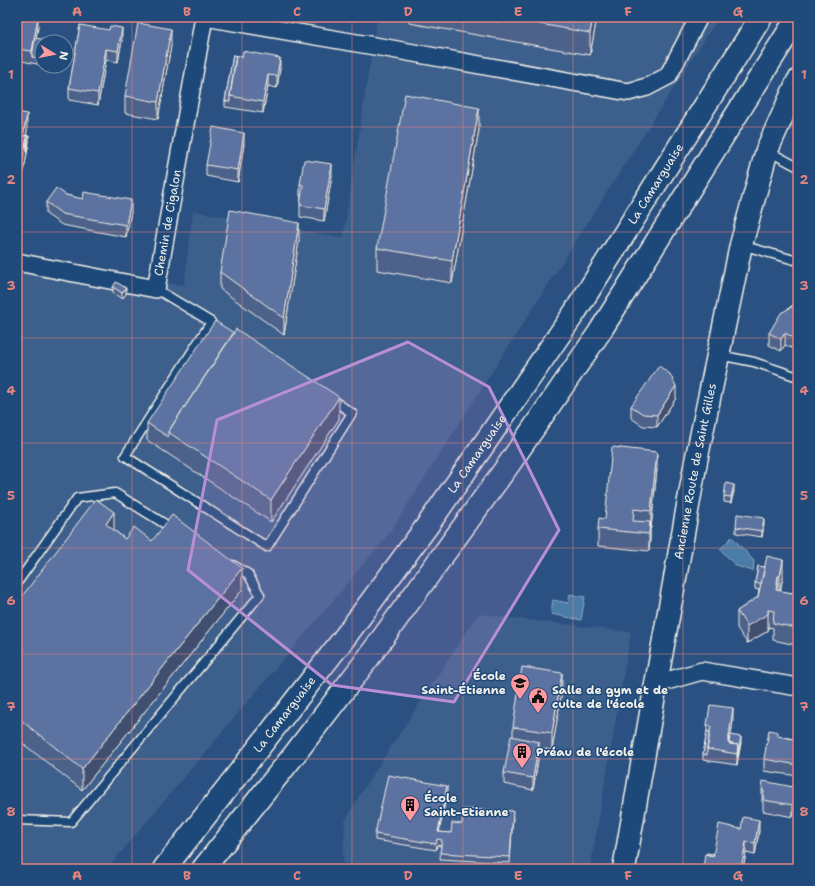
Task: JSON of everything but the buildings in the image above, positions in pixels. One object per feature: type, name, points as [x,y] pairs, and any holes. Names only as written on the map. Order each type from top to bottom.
[{"type":"main road","name":"La Camarguaise","points":[[164,869],[345,637],[427,526],[575,312],[761,17]]},
{"type":"main road","points":[[204,869],[366,661],[508,464],[599,333],[798,17]]},
{"type":"main road","name":"Ancienne Route de Saint Gilles","points":[[624,869],[696,461],[741,245],[767,150],[798,81]]},
{"type":"street","points":[[204,17],[628,92],[647,87],[668,76],[699,17]]},
{"type":"street","name":"Chemin de Cigalon","points":[[17,262],[156,289],[204,17]]},
{"type":"street","points":[[656,684],[702,671],[798,687]]},
{"type":"lane","points":[[767,150],[798,167]]},
{"type":"lane","points":[[741,245],[798,261]]},
{"type":"lane","points":[[156,289],[214,324],[126,456],[267,547],[352,413],[325,395]]},
{"type":"lane","points":[[718,355],[754,362],[798,377]]},
{"type":"lane","points":[[17,583],[77,498],[115,493],[181,533]]},
{"type":"lane","points":[[17,820],[71,822],[260,595],[248,574],[228,562]]},
{"type":"highlighted area","points":[[408,342],[489,387],[559,530],[454,702],[332,685],[188,570],[217,420]]},
{"type":"shaded area","points":[[378,17],[719,17],[388,535],[107,869],[17,869],[17,271],[184,285],[193,211],[343,238]]},
{"type":"shaded area","points":[[732,537],[754,561],[753,571],[736,566],[720,549]]},
{"type":"shaded area","points":[[570,594],[585,597],[581,620],[551,614],[553,600],[568,603]]},
{"type":"shaded area","name":"École Saint-Étienne","points":[[478,614],[631,632],[590,869],[388,869],[343,863],[345,821],[360,794]]},
{"type":"place","name":"École Saint-Étienne","points":[[520,700]]},
{"type":"place","name":"Salle de gym et de culte de l'école","points":[[538,714]]},
{"type":"place","name":"Préau de l'école","points":[[522,769]]},
{"type":"place","name":"École Saint-Etienne","points":[[410,822]]}]
